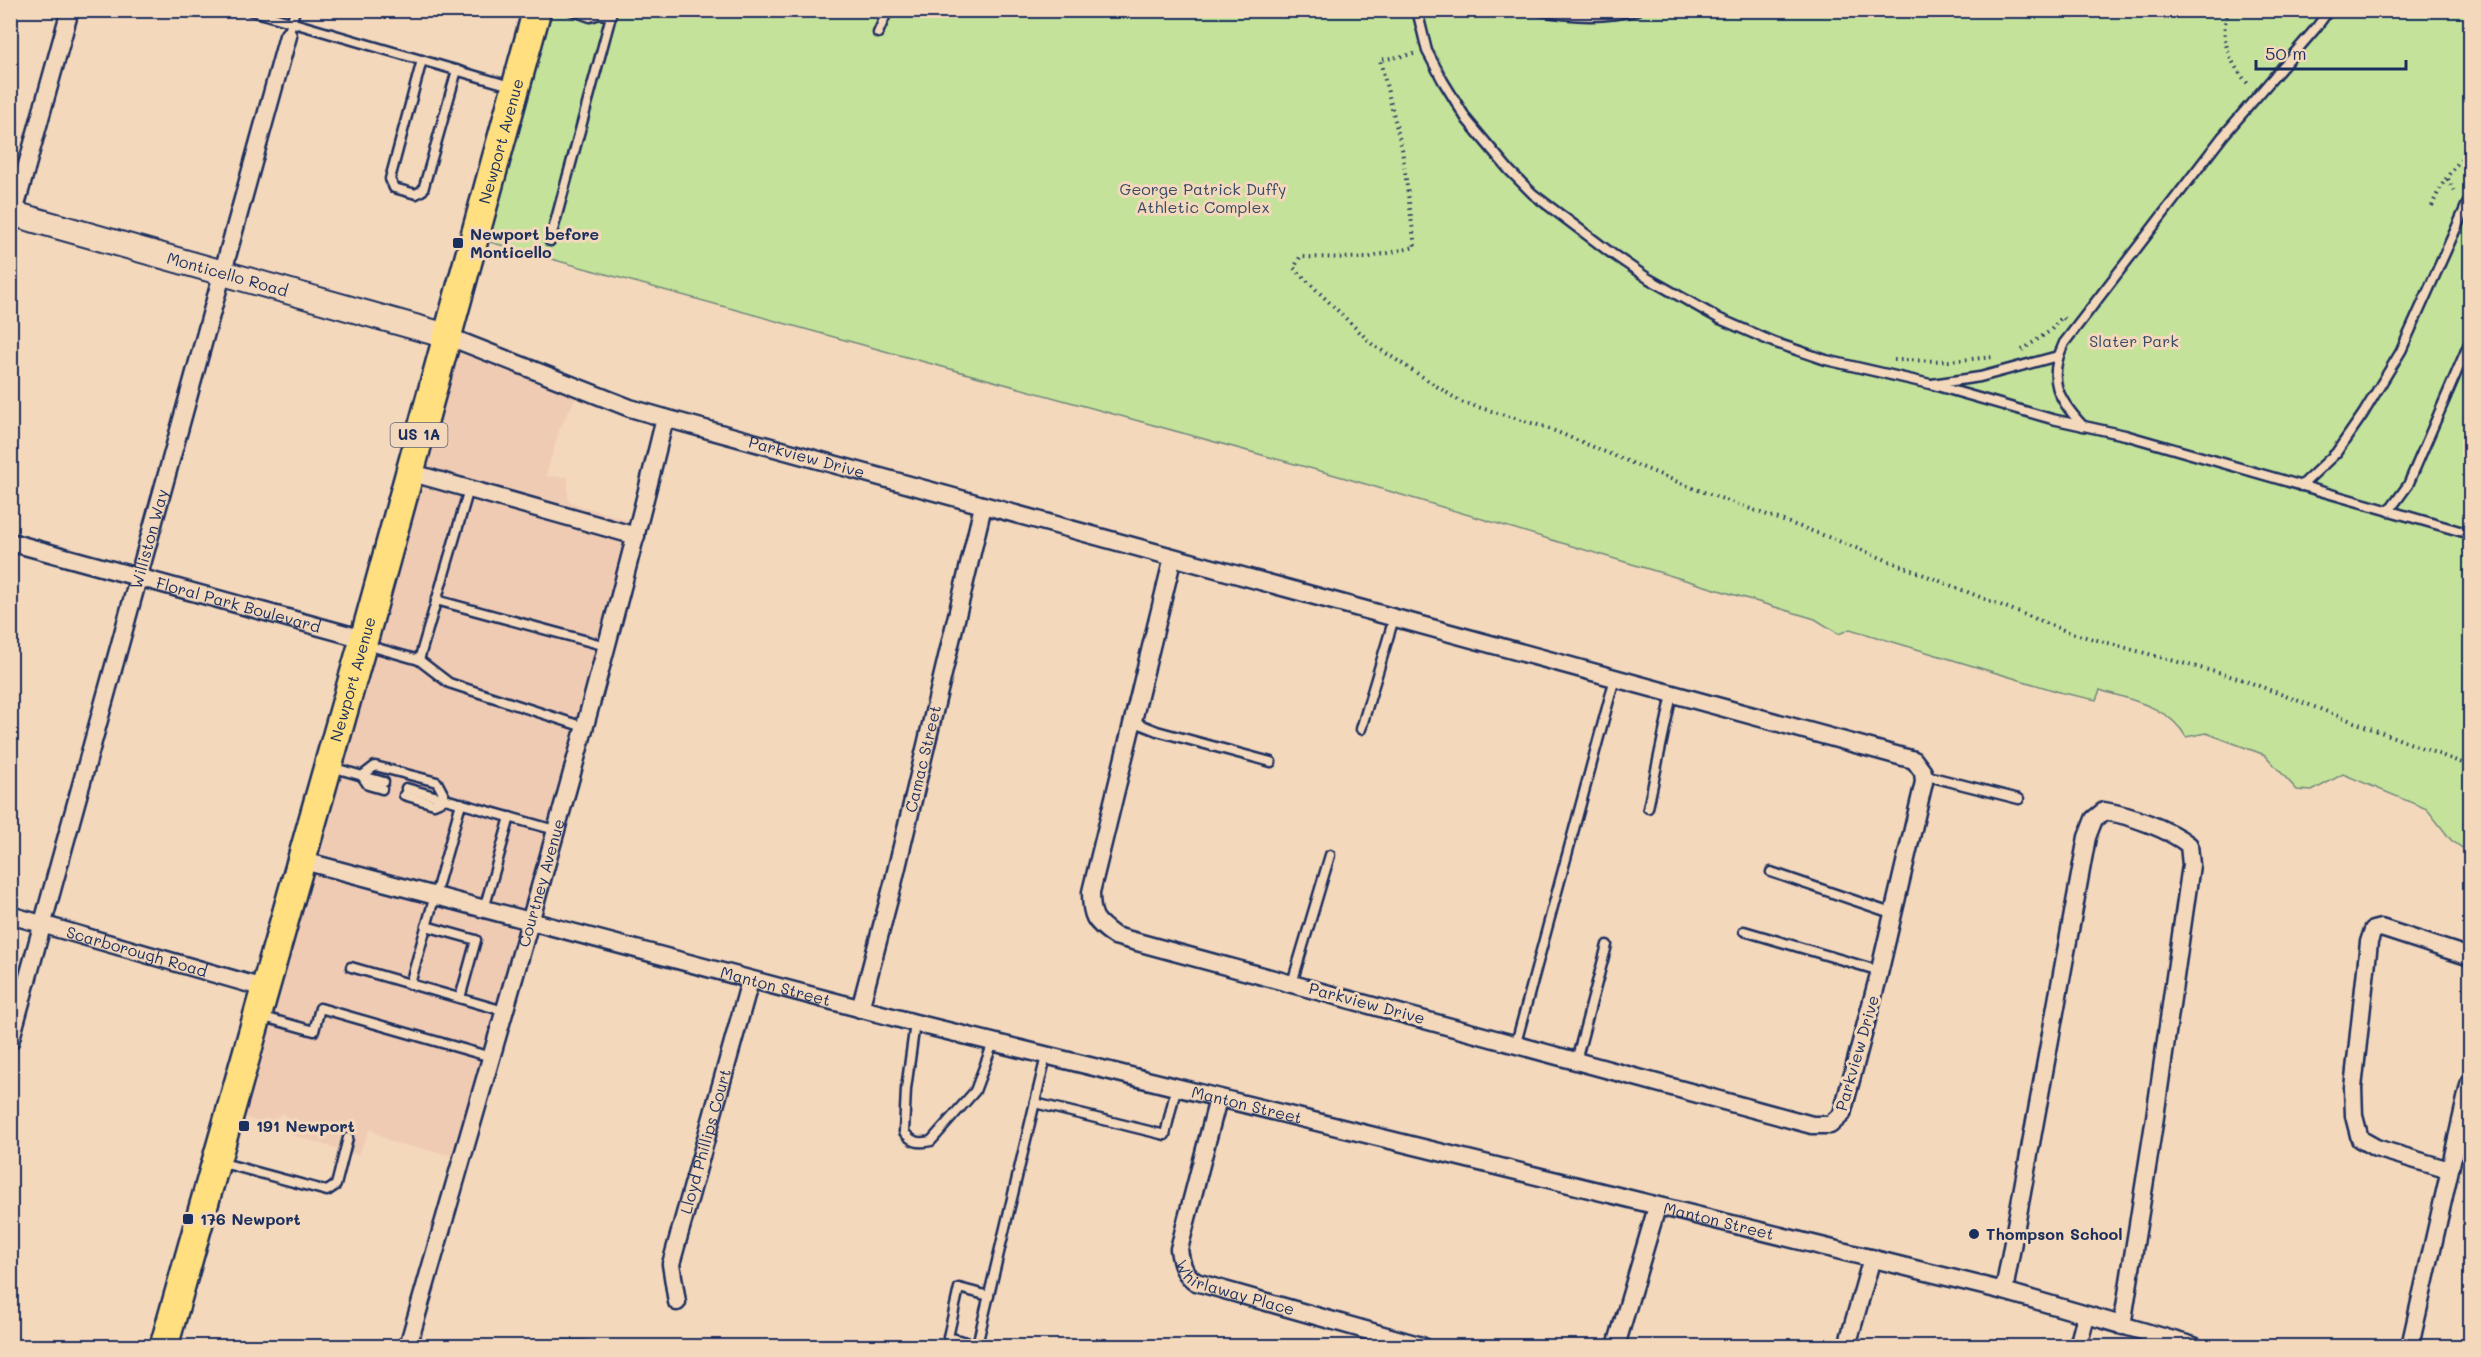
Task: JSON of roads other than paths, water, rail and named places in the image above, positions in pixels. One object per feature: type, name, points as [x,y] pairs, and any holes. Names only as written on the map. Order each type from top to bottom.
[{"type":"main road","name":"Newport Avenue","points":[[164,1347],[363,641],[537,10]]},
{"type":"street","points":[[11,217],[70,10]]},
{"type":"street","name":"Williston Way","points":[[10,1042],[290,29]]},
{"type":"street","name":"Monticello Road","points":[[11,217],[447,336]]},
{"type":"street","name":"Parkview Drive","points":[[447,336],[630,408],[982,507],[1173,557],[1914,760],[1924,776],[1924,782],[1880,971],[1842,1114],[1830,1125],[1812,1125],[1115,936],[1102,926],[1091,912],[1091,892],[1131,721],[1173,557]]},
{"type":"street","name":"Courtney Avenue","points":[[408,1347],[584,727],[636,536],[665,418]]},
{"type":"street","points":[[410,472],[636,536]]},
{"type":"street","name":"Camac Street","points":[[860,1009],[893,884],[982,507]]},
{"type":"street","name":"Floral Park Boulevard","points":[[10,542],[363,641]]},
{"type":"street","points":[[2004,1292],[2087,837],[2094,819],[2104,811],[2117,813],[2179,837],[2189,845],[2191,865],[2122,1326]]},
{"type":"street","name":"Manton Street","points":[[300,860],[915,1023],[1176,1089],[1872,1258],[2004,1292],[2194,1347]]},
{"type":"street","name":"Scarborough Road","points":[[10,915],[264,988]]},
{"type":"street","points":[[2449,1170],[2376,1148],[2360,1139],[2354,1116],[2354,1088],[2369,942],[2373,930],[2381,928],[2470,957]]},
{"type":"street","name":"Lloyd Phillips Court","points":[[677,1302],[671,1264],[750,981]]},
{"type":"street","points":[[2410,1347],[2470,1081]]},
{"type":"street","name":"Whirlaway Place","points":[[1218,1099],[1179,1249],[1180,1261],[1187,1276],[1196,1282],[1422,1347]]},
{"type":"street","points":[[1616,1347],[1657,1207]]},
{"type":"street","points":[[1847,1347],[1872,1258]]},
{"type":"street","points":[[2078,1347],[2086,1316]]},
{"type":"lane","points":[[249,10],[290,29],[422,60],[516,87]]},
{"type":"lane","points":[[290,29],[295,10]]},
{"type":"lane","points":[[550,241],[612,13],[599,12],[590,17],[571,10]]},
{"type":"lane","points":[[878,33],[888,10]]},
{"type":"lane","points":[[1417,10],[1427,51],[1467,120],[1509,170],[1554,211],[1649,279],[1719,319],[1773,342],[1826,360],[1930,384],[2084,427],[2125,435],[2470,534]]},
{"type":"lane","points":[[1536,10],[1572,16],[1624,14],[1638,10]]},
{"type":"lane","points":[[2084,427],[2069,411],[2057,392],[2055,370],[2058,356],[2073,329],[2223,136],[2329,10]]},
{"type":"lane","points":[[422,60],[390,179],[394,188],[416,194],[423,190],[457,70]]},
{"type":"lane","points":[[2301,486],[2336,453],[2363,414],[2401,351],[2467,204],[2470,203]]},
{"type":"lane","points":[[2389,511],[2409,485],[2470,341]]},
{"type":"lane","points":[[1930,384],[1980,377],[2058,356]]},
{"type":"lane","points":[[418,660],[469,489]]},
{"type":"lane","points":[[436,600],[606,646]]},
{"type":"lane","points":[[1361,729],[1394,618]]},
{"type":"lane","points":[[363,641],[418,660],[449,683],[584,727]]},
{"type":"lane","points":[[1516,1043],[1615,677]]},
{"type":"lane","points":[[1648,808],[1672,694]]},
{"type":"lane","points":[[1131,721],[1157,731],[1271,762]]},
{"type":"lane","points":[[327,766],[362,776],[383,786]]},
{"type":"lane","points":[[362,776],[375,766],[386,768],[437,782],[446,799]]},
{"type":"lane","points":[[1924,776],[2019,799]]},
{"type":"lane","points":[[405,792],[446,799],[555,830]]},
{"type":"lane","points":[[410,984],[461,803]]},
{"type":"lane","points":[[484,909],[510,817]]},
{"type":"lane","points":[[1292,983],[1330,855]]},
{"type":"lane","points":[[1771,872],[1894,914]]},
{"type":"lane","points":[[426,926],[476,940],[460,998]]},
{"type":"lane","points":[[1744,931],[1880,971]]},
{"type":"lane","points":[[1576,1060],[1607,945]]},
{"type":"lane","points":[[351,967],[504,1011]]},
{"type":"lane","points":[[257,1015],[315,1031],[320,1008],[490,1058]]},
{"type":"lane","points":[[915,1023],[906,1089],[904,1132],[911,1140],[921,1143],[931,1141],[975,1091],[993,1042]]},
{"type":"lane","points":[[989,1296],[959,1288],[948,1337],[980,1346],[989,1296],[1046,1056]]},
{"type":"lane","points":[[1035,1103],[1165,1135],[1176,1089]]},
{"type":"lane","points":[[216,1161],[327,1191],[336,1185],[348,1138]]},
{"type":"lane","points":[[565,1347],[584,1347]]},
{"type":"place","name":"Newport before Monticello","points":[[458,243]]},
{"type":"place","name":"191 Newport","points":[[244,1126]]},
{"type":"place","name":"176 Newport","points":[[188,1219]]},
{"type":"place","name":"Thompson School","points":[[1974,1234]]},
{"type":"park label","name":"George Patrick Duffy Athletic Complex","points":[[1203,198]]},
{"type":"park label","name":"Slater Park","points":[[2134,341]]}]
